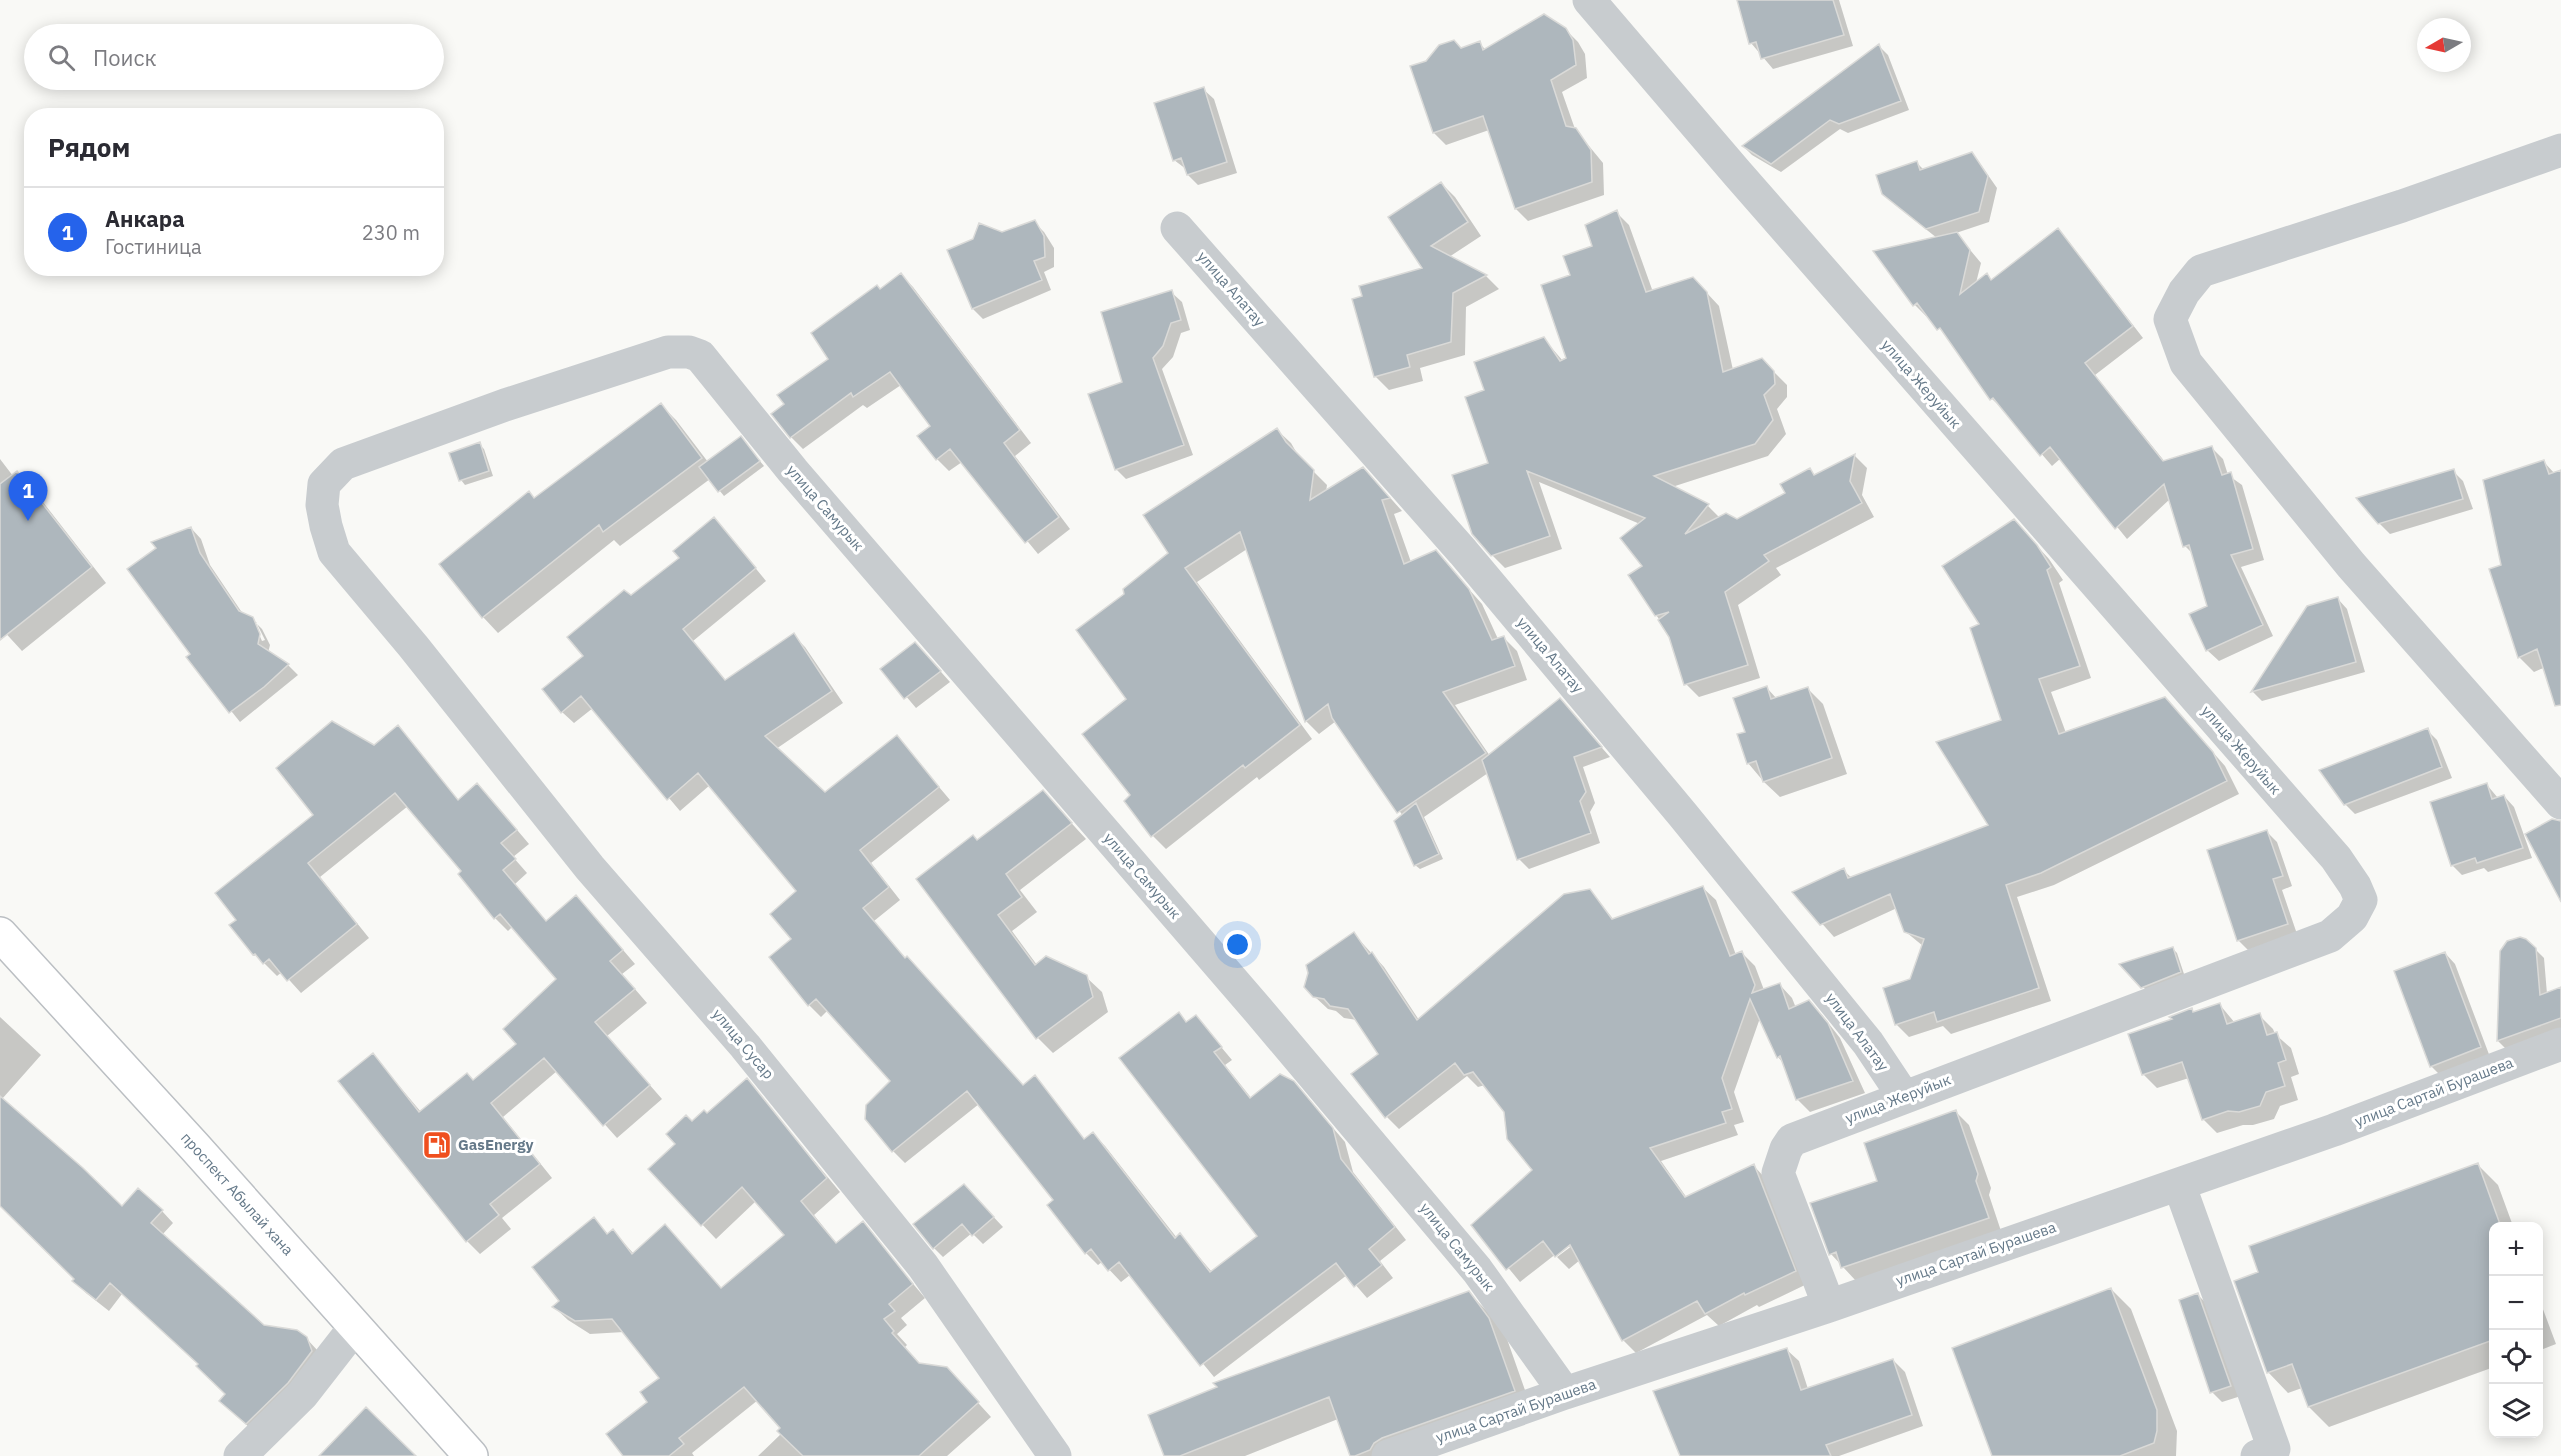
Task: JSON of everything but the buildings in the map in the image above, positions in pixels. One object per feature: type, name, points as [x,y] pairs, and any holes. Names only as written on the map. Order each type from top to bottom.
[{"type":"main road","name":"проспект Абылай хана","points":[[0,934],[194,1146],[471,1456]]},
{"type":"street","name":"улица Жеруйык","points":[[1589,0],[1737,173],[2336,858],[2355,886],[2361,900],[2352,917],[2330,936],[1792,1140],[1786,1149],[1778,1173],[1829,1306]]},
{"type":"street","points":[[2561,150],[2402,206],[2201,271],[2184,292],[2170,319],[2186,363],[2351,565],[2561,802]]},
{"type":"street","name":"улица Алатау","points":[[1178,228],[1463,552],[1676,806],[1868,1042],[1904,1097]]},
{"type":"street","name":"улица Самурык","points":[[413,646],[334,552],[322,505],[324,484],[343,464],[505,405],[669,352],[689,352],[700,356],[793,471],[1258,1010],[1477,1270],[1565,1393]]},
{"type":"street","name":"улица Сусар","points":[[413,646],[590,868],[745,1046],[915,1257],[1055,1456]]},
{"type":"street","name":"улица Сартай Бурашева","points":[[1388,1456],[1565,1393],[1829,1306],[2334,1130],[2561,1044]]},
{"type":"street","points":[[2179,1184],[2274,1449],[2257,1456]]},
{"type":"street","points":[[240,1456],[302,1395],[355,1327]]},
{"type":"place","name":"Анкара","points":[[28,521]]},
{"type":"place","name":"GasEnergy","points":[[437,1145]]}]
